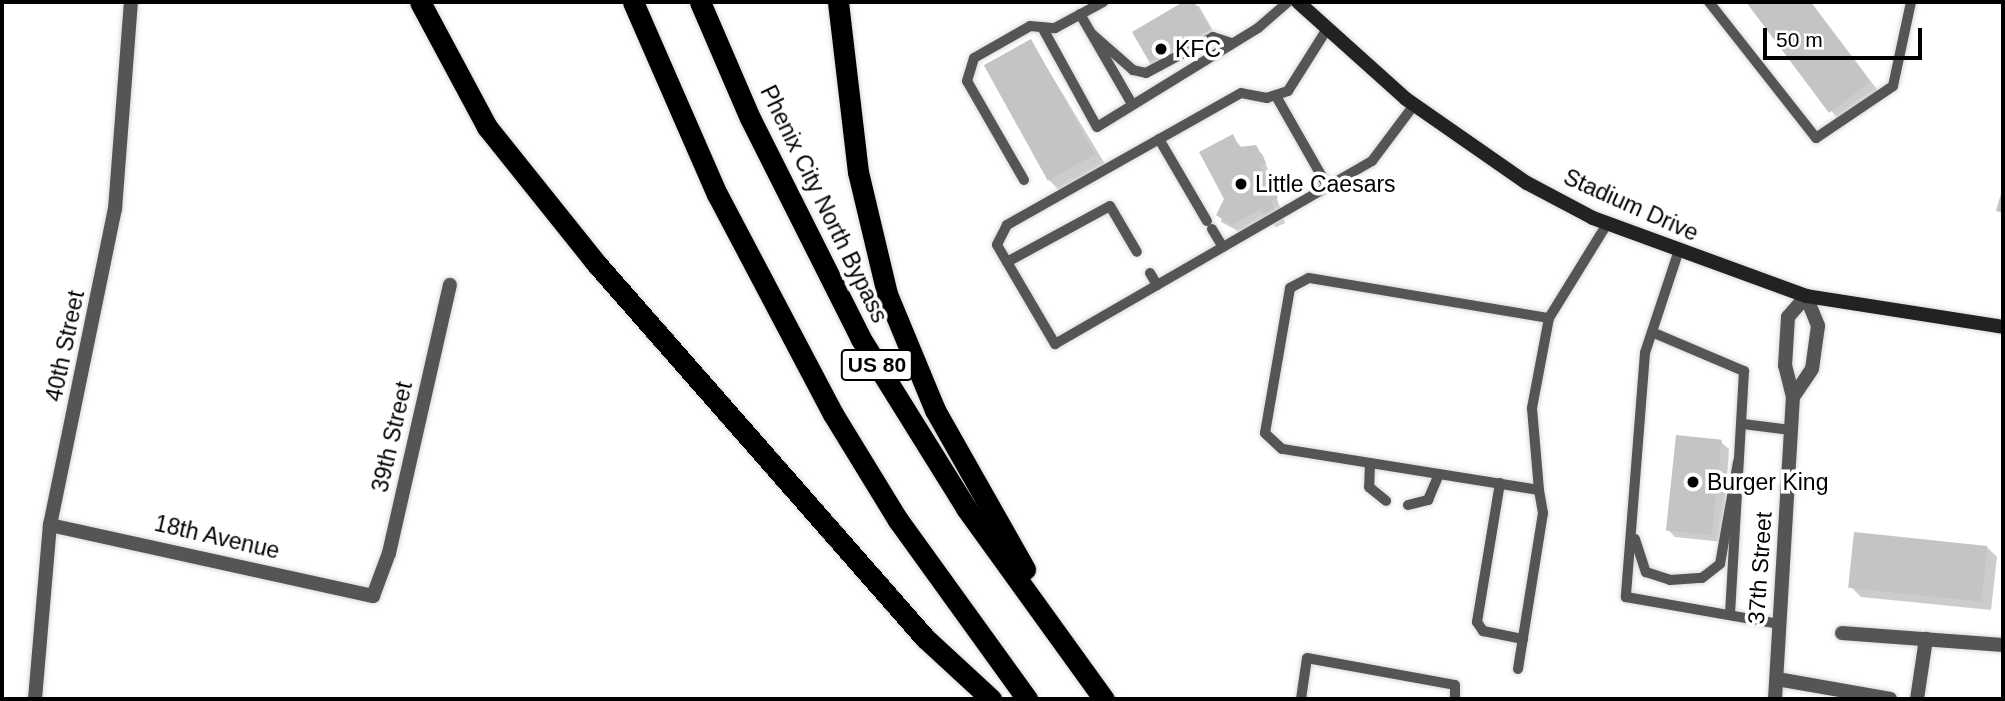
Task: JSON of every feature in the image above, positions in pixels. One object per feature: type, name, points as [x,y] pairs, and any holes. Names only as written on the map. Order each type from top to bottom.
[{"type":"highway","points":[[420,2],[487,127],[595,262],[925,638],[991,699]]},
{"type":"highway","name":"US 80","points":[[633,2],[717,194],[833,414],[898,520],[1027,699]]},
{"type":"highway","name":"Phenix City North Bypass","points":[[699,2],[861,339],[966,508],[1098,691]]},
{"type":"highway","points":[[838,2],[858,172],[887,294],[970,476],[1098,691]]},
{"type":"street","name":"40th Street","points":[[35,699],[50,525],[115,209],[131,2]]},
{"type":"street","name":"Stadium Drive","points":[[1298,2],[1414,105],[1527,183],[1607,224],[1678,253],[1806,296],[2003,327]]},
{"type":"street","name":"39th Street","points":[[373,596],[389,553],[450,285]]},
{"type":"street","name":"37th Street","points":[[1775,699],[1793,397],[1785,366],[1788,317],[1806,296],[1818,326],[1812,369],[1793,397]]},
{"type":"street","name":"18th Avenue","points":[[50,525],[373,596]]},
{"type":"street","points":[[1842,633],[2003,645]]},
{"type":"street","points":[[1917,699],[1926,639]]},
{"type":"street","points":[[1777,679],[1889,699]]},
{"type":"lane","points":[[1024,180],[967,81],[974,58],[1030,26],[1055,28],[1103,2]]},
{"type":"lane","points":[[1042,27],[1097,127],[1232,43],[1288,2]]},
{"type":"lane","points":[[1709,2],[1816,138],[1893,86],[1911,2]]},
{"type":"lane","points":[[1080,14],[1132,104]]},
{"type":"lane","points":[[1327,29],[1288,91],[1276,96],[1241,93],[1006,225],[997,245],[1055,344],[1371,161],[1414,105]]},
{"type":"lane","points":[[1092,34],[1133,70],[1146,73],[1213,37],[1232,43]]},
{"type":"lane","points":[[1276,96],[1328,187]]},
{"type":"lane","points":[[1159,139],[1223,247]]},
{"type":"lane","points":[[1007,262],[1110,206],[1137,252]]},
{"type":"lane","points":[[1518,669],[1543,513],[1532,408],[1549,318],[1607,224]]},
{"type":"lane","points":[[1678,253],[1652,332],[1626,597],[1779,624]]},
{"type":"lane","points":[[1150,273],[1157,285]]},
{"type":"lane","points":[[1539,490],[1282,449],[1265,433],[1290,288],[1309,278],[1549,318]]},
{"type":"lane","points":[[1652,332],[1744,371],[1743,448],[1730,615]]},
{"type":"lane","points":[[1743,424],[1791,430]]},
{"type":"lane","points":[[1634,497],[1636,550],[1646,572],[1670,580],[1702,578],[1720,564],[1731,481],[1743,448]]},
{"type":"lane","points":[[1370,463],[1369,487],[1385,501]]},
{"type":"lane","points":[[1408,505],[1428,500],[1439,474]]},
{"type":"lane","points":[[1500,483],[1477,622],[1483,631],[1522,639]]},
{"type":"lane","points":[[1301,699],[1307,658],[1455,685],[1455,699]]},
{"type":"building","name":"KFC","points":[[1183,2],[1194,2],[1211,30],[1151,65],[1132,32]]},
{"type":"building","points":[[1746,2],[1810,2],[1870,82],[1829,113]]},
{"type":"building","points":[[1031,39],[1095,154],[1048,181],[984,65]]},
{"type":"building","name":"Little Caesars","points":[[1233,134],[1239,147],[1256,145],[1266,163],[1260,166],[1278,198],[1271,201],[1278,215],[1267,221],[1261,209],[1231,225],[1216,215],[1224,199],[1199,152]]},
{"type":"building","points":[[2003,187],[2003,213],[1996,211]]},
{"type":"building","points":[[1676,435],[1722,440],[1712,535],[1666,530]]},
{"type":"building","points":[[1854,532],[1987,546],[1981,602],[1848,588]]},
{"type":"place","name":"KFC","points":[[1161,49]]},
{"type":"place","name":"Little Caesars","points":[[1241,184]]},
{"type":"place","name":"Burger King","points":[[1693,482]]}]
